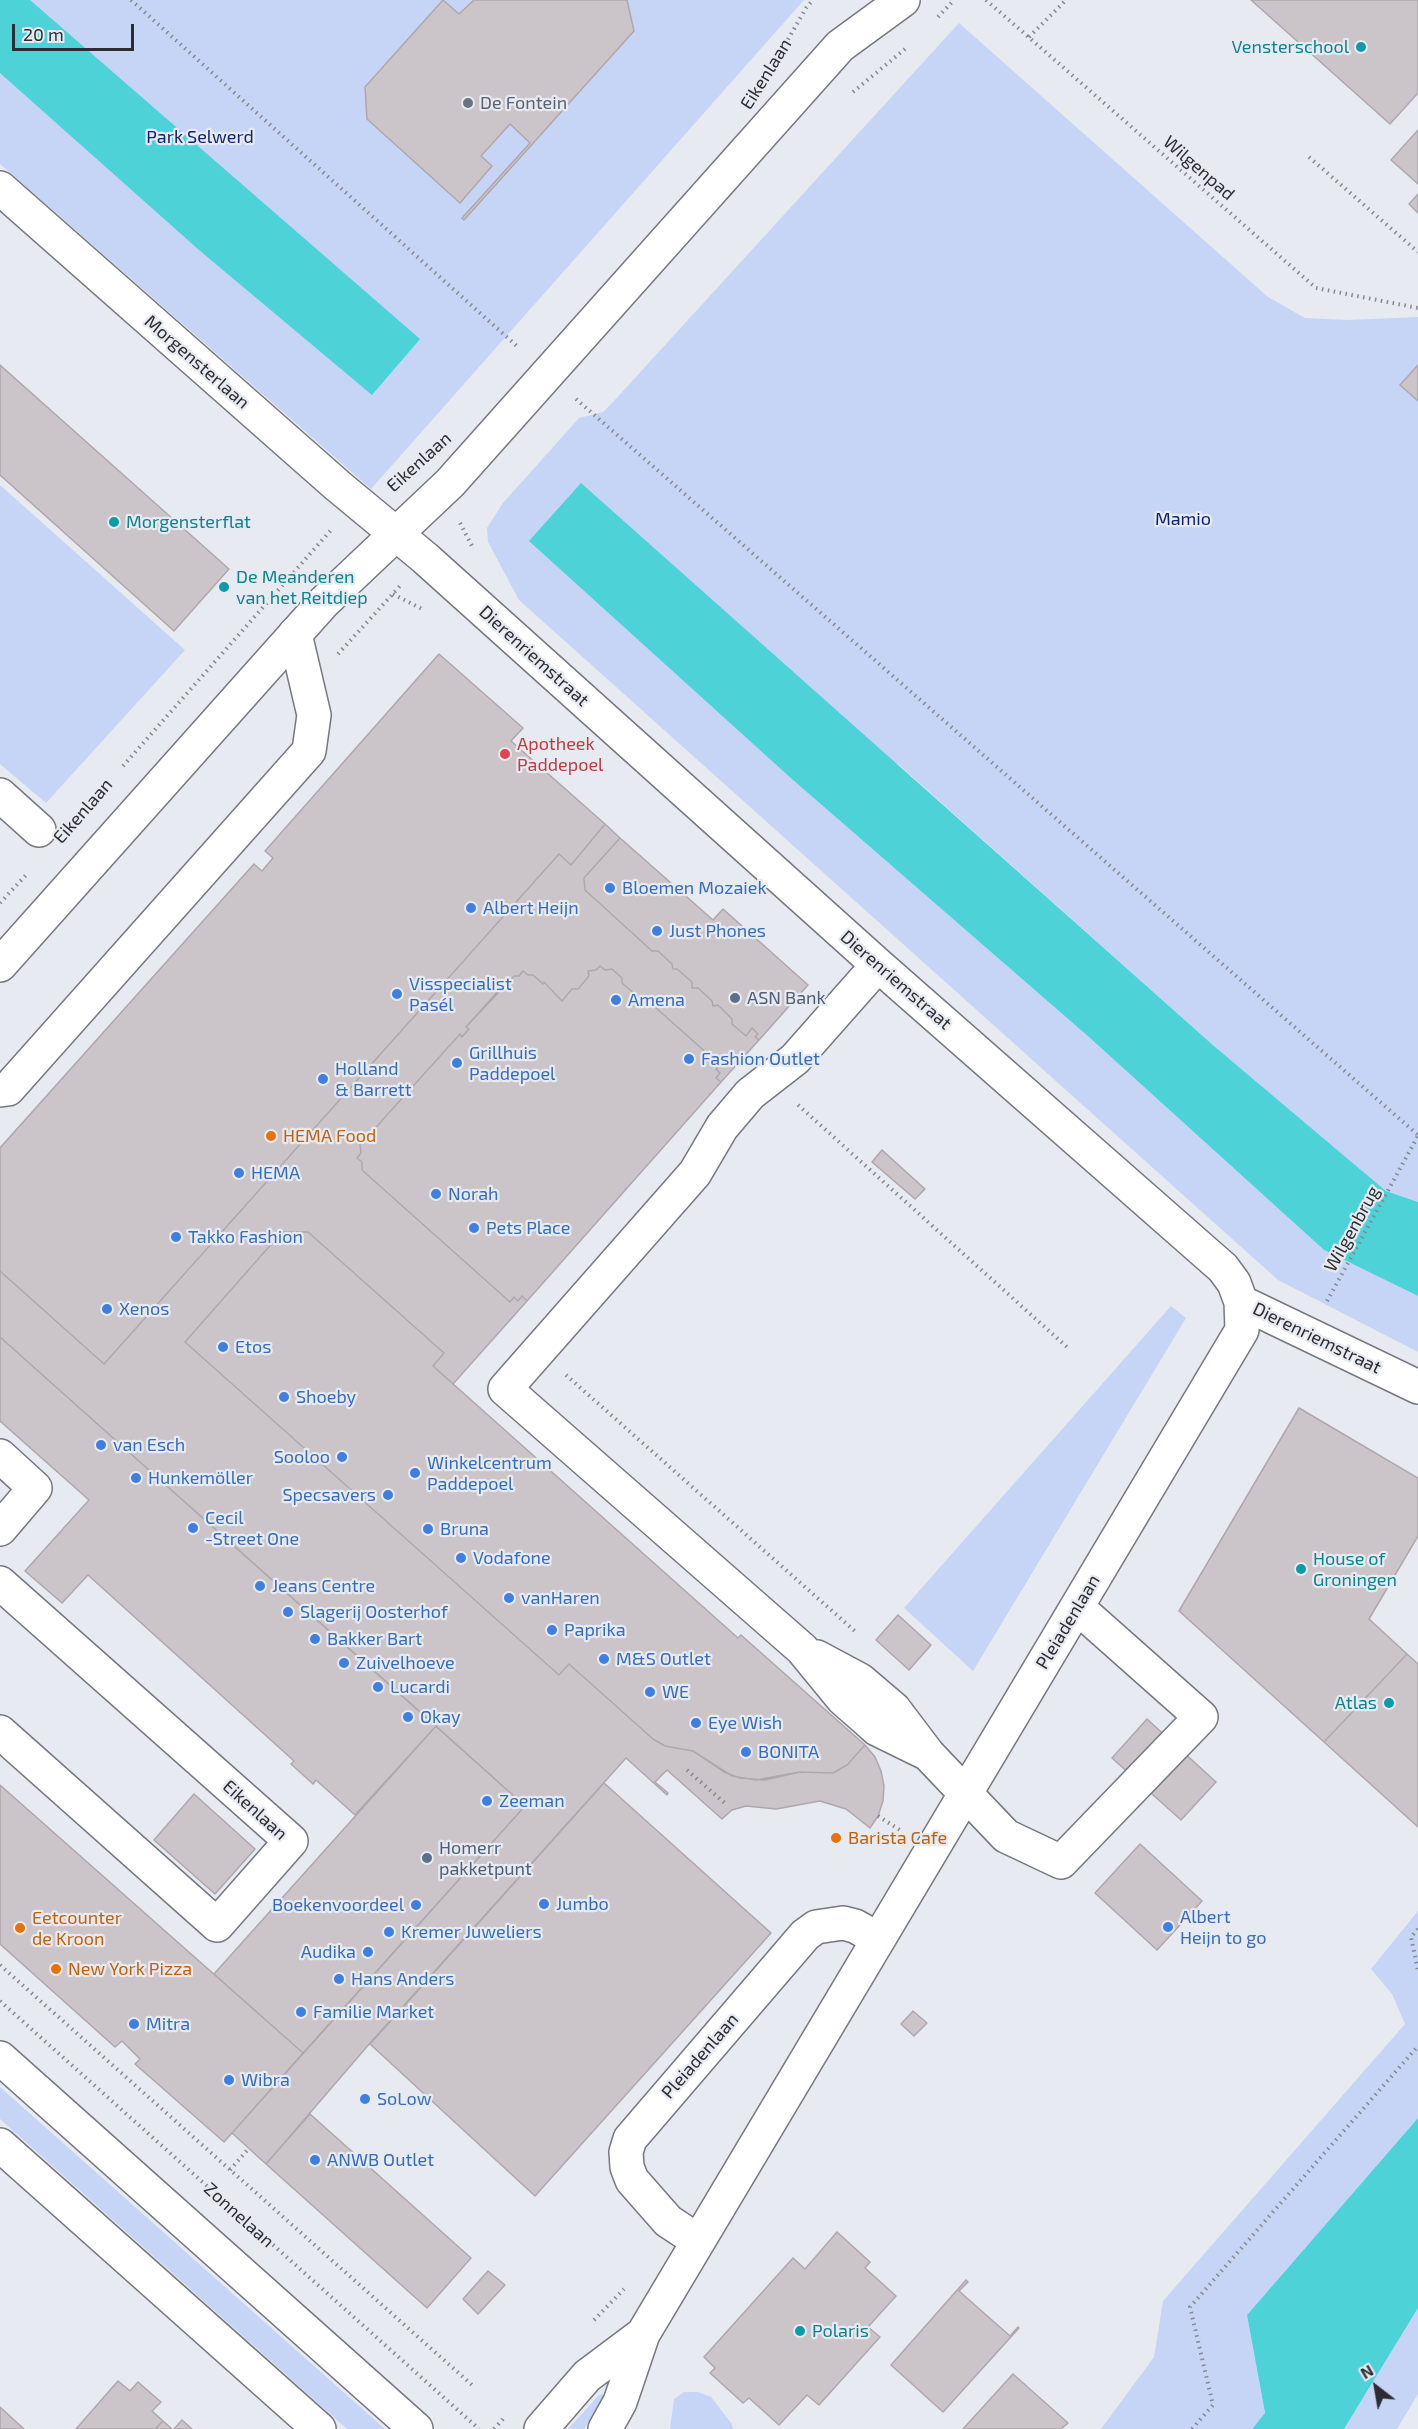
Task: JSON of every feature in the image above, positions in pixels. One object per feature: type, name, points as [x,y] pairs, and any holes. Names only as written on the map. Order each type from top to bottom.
[{"type":"street","name":"Eikenlaan","points":[[840,46],[866,0]]},
{"type":"street","name":"Eikenlaan","points":[[0,965],[335,590],[450,483],[840,46],[903,0]]},
{"type":"street","name":"Morgensterlaan","points":[[0,188],[395,534]]},
{"type":"street","name":"Dierenriemstraat","points":[[395,534],[433,565],[878,965],[1222,1268],[1234,1283],[1241,1302],[1418,1387]]},
{"type":"street","points":[[0,1090],[8,1089],[309,751],[314,716],[295,634]]},
{"type":"street","points":[[0,795],[39,830]]},
{"type":"street","points":[[878,965],[795,1059],[742,1102],[722,1127],[695,1173],[505,1389],[802,1649],[843,1699],[877,1729],[928,1754],[1006,1836],[1061,1862],[1201,1717],[1077,1607]]},
{"type":"street","points":[[695,1173],[739,1142],[767,1108],[795,1059]]},
{"type":"street","name":"Pleiadenlaan","points":[[605,2429],[620,2402],[643,2334],[1242,1330],[1241,1302]]},
{"type":"street","points":[[0,1456],[35,1488],[0,1528]]},
{"type":"street","name":"Eikenlaan","points":[[0,1583],[291,1841],[217,1925],[0,1732]]},
{"type":"street","name":"Pleiadenlaan","points":[[698,2241],[668,2221],[632,2180],[627,2167],[626,2152],[630,2139],[805,1935],[816,1927],[843,1923],[855,1926],[878,1939]]},
{"type":"street","points":[[0,2058],[417,2429]]},
{"type":"street","points":[[0,2145],[319,2429]]},
{"type":"street","name":"Pleiadenlaan","points":[[541,2429],[587,2376],[643,2334]]},
{"type":"path","points":[[131,0],[523,352]]},
{"type":"path","name":"Eikenlaan","points":[[777,60],[806,8],[813,0]]},
{"type":"path","points":[[939,0],[948,7],[954,0]]},
{"type":"path","name":"Wilgenpad","points":[[986,0],[1316,288],[1418,308]]},
{"type":"path","points":[[1029,37],[1066,0]]},
{"type":"path","points":[[1309,157],[1418,252]]},
{"type":"path","points":[[571,395],[1418,1135]]},
{"type":"path","name":"Eikenlaan","points":[[117,773],[332,529],[363,508]]},
{"type":"path","points":[[305,677],[336,657],[393,594]]},
{"type":"path","points":[[0,903],[31,869]]},
{"type":"path","points":[[779,1088],[1067,1347]]},
{"type":"path","name":"Wilgenbrug","points":[[1309,1334],[1418,1135]]},
{"type":"path","points":[[538,1352],[860,1636]]},
{"type":"path","points":[[687,1770],[727,1804]]},
{"type":"path","points":[[1418,1929],[1411,1937],[1418,1971]]},
{"type":"path","points":[[0,1965],[472,2385]]},
{"type":"path","name":"Zonnelaan","points":[[0,2001],[479,2429]]},
{"type":"path","points":[[1192,2429],[1214,2405],[1190,2307],[1418,2046]]},
{"type":"path","points":[[230,2171],[249,2148]]},
{"type":"green space","name":"Park Selwerd","points":[[0,0],[804,0],[371,489],[0,164]]},
{"type":"green space","name":"Mamio","points":[[959,23],[1268,297],[1305,318],[1347,320],[1418,317],[1418,1202],[1386,1191],[1214,1046],[898,764],[793,780],[1090,1038],[1324,1250],[1418,1296],[1418,1352],[1278,1280],[519,600],[488,542],[487,528],[503,503],[579,418],[603,412],[613,402]]},
{"type":"green space","points":[[0,485],[185,650],[46,803],[0,764]]},
{"type":"green space","points":[[1171,1306],[1186,1318],[973,1671],[904,1608]]},
{"type":"green space","points":[[1418,1911],[1418,2118],[1247,2315],[1265,2413],[1252,2429],[1101,2429],[1154,2357],[1163,2301],[1405,2024],[1392,1994],[1371,1969]]},
{"type":"green space","points":[[0,2087],[385,2429],[347,2429],[0,2119]]},
{"type":"green space","points":[[1418,2308],[1418,2394],[1397,2429],[1344,2429]]},
{"type":"green space","points":[[684,2392],[698,2392],[711,2397],[732,2424],[733,2429],[670,2429],[674,2399]]},
{"type":"green space","points":[[603,2394],[603,2398],[584,2429],[568,2429],[599,2395]]},
{"type":"water","points":[[0,0],[30,0],[420,339],[372,395],[199,250],[0,73]]},
{"type":"water","points":[[581,483],[1214,1046],[1386,1191],[1418,1202],[1418,1296],[1324,1250],[1090,1038],[793,780],[529,541]]},
{"type":"water","points":[[1418,2118],[1418,2308],[1344,2429],[1252,2429],[1265,2413],[1247,2315]]},
{"type":"building","name":"De Fontein","points":[[443,0],[459,14],[474,0],[627,0],[634,31],[464,220],[462,218],[530,143],[510,124],[481,156],[492,166],[460,203],[367,119],[365,87]]},
{"type":"building","name":"Vensterschool","points":[[1251,0],[1418,0],[1418,93],[1390,124]]},
{"type":"building","points":[[1418,130],[1418,184],[1391,160]]},
{"type":"building","points":[[1418,194],[1418,213],[1409,204]]},
{"type":"building","name":"Morgensterflat","points":[[0,365],[229,569],[174,631],[0,475]]},
{"type":"building","points":[[1418,365],[1418,401],[1400,385]]},
{"type":"building","points":[[439,654],[523,728],[511,741],[605,824],[571,865],[559,854],[104,1364],[0,1271],[0,1148],[254,864],[262,871],[273,858],[265,851]]},
{"type":"building","points":[[605,824],[620,838],[584,878],[585,890],[652,951],[658,951],[672,964],[673,969],[677,969],[692,982],[692,988],[698,988],[712,1001],[713,1006],[718,1005],[732,1019],[732,1024],[746,1036],[752,1028],[758,1034],[755,1037],[759,1040],[721,1082],[716,1078],[720,1073],[716,1069],[720,1065],[647,1000],[642,1000],[622,983],[622,978],[612,969],[605,970],[600,966],[596,970],[588,971],[589,976],[578,989],[572,989],[562,1001],[544,982],[543,984],[533,975],[528,975],[523,971],[519,976],[514,976],[501,991],[499,990],[466,1027],[469,1029],[462,1037],[460,1034],[360,1145],[361,1153],[357,1158],[362,1162],[362,1170],[510,1302],[514,1297],[518,1301],[522,1296],[527,1301],[453,1384],[433,1366],[444,1353],[308,1232],[282,1232],[185,1342],[559,1675],[569,1664],[653,1739],[665,1746],[693,1751],[732,1776],[756,1780],[800,1772],[833,1773],[847,1765],[865,1745],[875,1757],[881,1771],[884,1786],[883,1801],[878,1816],[870,1828],[846,1809],[820,1801],[776,1809],[746,1806],[732,1810],[722,1819],[667,1770],[655,1782],[668,1793],[667,1795],[626,1758],[371,2042],[266,2164],[232,2133],[525,1806],[0,1337],[0,1271],[104,1364],[559,854],[571,865]]},
{"type":"building","points":[[620,838],[713,920],[723,909],[808,985],[759,1040],[755,1037],[758,1034],[752,1028],[746,1036],[732,1024],[732,1019],[718,1005],[713,1006],[712,1001],[698,988],[692,988],[692,982],[677,969],[673,969],[672,964],[658,951],[652,951],[585,890],[584,878]]},
{"type":"building","points":[[600,966],[605,970],[612,969],[622,978],[622,983],[642,1000],[647,1000],[718,1063],[720,1065],[716,1069],[720,1073],[716,1078],[721,1082],[527,1301],[522,1296],[518,1301],[514,1297],[510,1302],[362,1170],[362,1162],[357,1158],[361,1153],[360,1145],[460,1034],[462,1037],[469,1029],[466,1027],[514,976],[519,976],[523,971],[528,975],[533,975],[543,984],[544,982],[562,1001],[572,989],[578,989],[589,976],[588,971],[596,970]]},
{"type":"building","points":[[882,1150],[925,1189],[915,1199],[872,1162]]},
{"type":"building","points":[[282,1232],[308,1232],[444,1353],[433,1366],[738,1638],[741,1635],[865,1745],[847,1765],[833,1773],[800,1772],[765,1780],[740,1778],[724,1772],[693,1751],[665,1746],[653,1739],[569,1664],[559,1675],[185,1342]]},
{"type":"building","points":[[0,1337],[436,1726],[355,1815],[316,1780],[313,1784],[291,1764],[294,1761],[88,1575],[62,1603],[25,1571],[89,1500],[0,1421]]},
{"type":"building","name":"House of Groningen","points":[[1299,1408],[1418,1478],[1418,1536],[1369,1619],[1407,1654],[1324,1742],[1179,1611]]},
{"type":"building","points":[[898,1615],[931,1645],[909,1670],[876,1640]]},
{"type":"building","name":"Atlas","points":[[1407,1654],[1418,1664],[1418,1827],[1324,1742]]},
{"type":"building","points":[[1147,1719],[1216,1782],[1181,1820],[1112,1758]]},
{"type":"building","points":[[436,1726],[525,1806],[303,2053],[214,1974]]},
{"type":"building","points":[[604,1783],[771,1933],[535,2196],[370,2044]]},
{"type":"building","points":[[0,1785],[303,2053],[224,2142],[135,2064],[140,2059],[122,2041],[115,2047],[0,1944]]},
{"type":"building","points":[[194,1794],[255,1849],[215,1894],[154,1840]]},
{"type":"building","points":[[1140,1844],[1202,1901],[1157,1950],[1095,1893]]},
{"type":"building","points":[[913,2011],[927,2023],[914,2036],[901,2024]]},
{"type":"building","points":[[310,2114],[471,2258],[427,2308],[266,2164]]},
{"type":"building","name":"Polaris","points":[[837,2232],[870,2262],[865,2268],[896,2296],[868,2327],[880,2337],[819,2405],[807,2395],[779,2425],[749,2398],[743,2403],[710,2373],[715,2368],[704,2357],[793,2258],[805,2269]]},
{"type":"building","points":[[488,2271],[505,2285],[478,2314],[463,2299]]},
{"type":"building","points":[[966,2280],[968,2282],[959,2291],[1010,2336],[1019,2328],[943,2412],[891,2365]]},
{"type":"building","points":[[1013,2374],[1068,2423],[1061,2429],[963,2429]]},
{"type":"building","points":[[118,2381],[130,2391],[138,2382],[161,2402],[152,2411],[163,2421],[155,2429],[76,2429]]},
{"type":"building","points":[[0,2407],[24,2429],[0,2429]]},
{"type":"building","points":[[182,2420],[192,2429],[174,2429]]},
{"type":"building","points":[[163,2421],[172,2429],[155,2429]]},
{"type":"place","name":"Vensterschool","points":[[1361,47]]},
{"type":"place","name":"De Fontein","points":[[468,103]]},
{"type":"place","name":"Morgensterflat","points":[[114,522]]},
{"type":"place","name":"De Meanderen van het Reitdiep","points":[[224,587]]},
{"type":"place","name":"Apotheek Paddepoel","points":[[505,754]]},
{"type":"place","name":"Bloemen Mozaiek","points":[[610,888]]},
{"type":"place","name":"Albert Heijn","points":[[471,908]]},
{"type":"place","name":"Just Phones","points":[[657,931]]},
{"type":"place","name":"Visspecialist Pasél","points":[[397,994]]},
{"type":"place","name":"ASN Bank","points":[[735,998]]},
{"type":"place","name":"Amena","points":[[616,1000]]},
{"type":"place","name":"Fashion Outlet","points":[[689,1059]]},
{"type":"place","name":"Grillhuis Paddepoel","points":[[457,1063]]},
{"type":"place","name":"Holland & Barrett","points":[[323,1079]]},
{"type":"place","name":"HEMA Food","points":[[271,1136]]},
{"type":"place","name":"HEMA","points":[[239,1173]]},
{"type":"place","name":"Norah","points":[[436,1194]]},
{"type":"place","name":"Pets Place","points":[[474,1228]]},
{"type":"place","name":"Takko Fashion","points":[[176,1237]]},
{"type":"place","name":"Xenos","points":[[107,1309]]},
{"type":"place","name":"Etos","points":[[223,1347]]},
{"type":"place","name":"Shoeby","points":[[284,1397]]},
{"type":"place","name":"van Esch","points":[[101,1445]]},
{"type":"place","name":"Sooloo","points":[[342,1457]]},
{"type":"place","name":"Winkelcentrum Paddepoel","points":[[415,1473]]},
{"type":"place","name":"Hunkemöller","points":[[136,1478]]},
{"type":"place","name":"Specsavers","points":[[388,1495]]},
{"type":"place","name":"Cecil -Street One","points":[[193,1528]]},
{"type":"place","name":"Bruna","points":[[428,1529]]},
{"type":"place","name":"Vodafone","points":[[461,1558]]},
{"type":"place","name":"House of Groningen","points":[[1301,1569]]},
{"type":"place","name":"Jeans Centre","points":[[260,1586]]},
{"type":"place","name":"vanHaren","points":[[509,1598]]},
{"type":"place","name":"Slagerij Oosterhof","points":[[288,1612]]},
{"type":"place","name":"Paprika","points":[[552,1630]]},
{"type":"place","name":"Bakker Bart","points":[[315,1639]]},
{"type":"place","name":"M&S Outlet","points":[[604,1659]]},
{"type":"place","name":"Zuivelhoeve","points":[[344,1663]]},
{"type":"place","name":"Lucardi","points":[[378,1687]]},
{"type":"place","name":"WE","points":[[650,1692]]},
{"type":"place","name":"Atlas","points":[[1389,1703]]},
{"type":"place","name":"Okay","points":[[408,1717]]},
{"type":"place","name":"Eye Wish","points":[[696,1723]]},
{"type":"place","name":"BONITA","points":[[746,1752]]},
{"type":"place","name":"Zeeman","points":[[487,1801]]},
{"type":"place","name":"Barista Cafe","points":[[836,1838]]},
{"type":"place","name":"Homerr pakketpunt","points":[[427,1858]]},
{"type":"place","name":"Jumbo","points":[[544,1904]]},
{"type":"place","name":"Boekenvoordeel","points":[[416,1905]]},
{"type":"place","name":"Albert Heijn to go","points":[[1168,1927]]},
{"type":"place","name":"Eetcounter de Kroon","points":[[20,1928]]},
{"type":"place","name":"Kremer Juweliers","points":[[389,1932]]},
{"type":"place","name":"Audika","points":[[368,1952]]},
{"type":"place","name":"New York Pizza","points":[[56,1969]]},
{"type":"place","name":"Hans Anders","points":[[339,1979]]},
{"type":"place","name":"Familie Market","points":[[301,2012]]},
{"type":"place","name":"Mitra","points":[[134,2024]]},
{"type":"place","name":"Wibra","points":[[229,2080]]},
{"type":"place","name":"SoLow","points":[[365,2099]]},
{"type":"place","name":"ANWB Outlet","points":[[315,2160]]},
{"type":"place","name":"Polaris","points":[[800,2331]]}]
